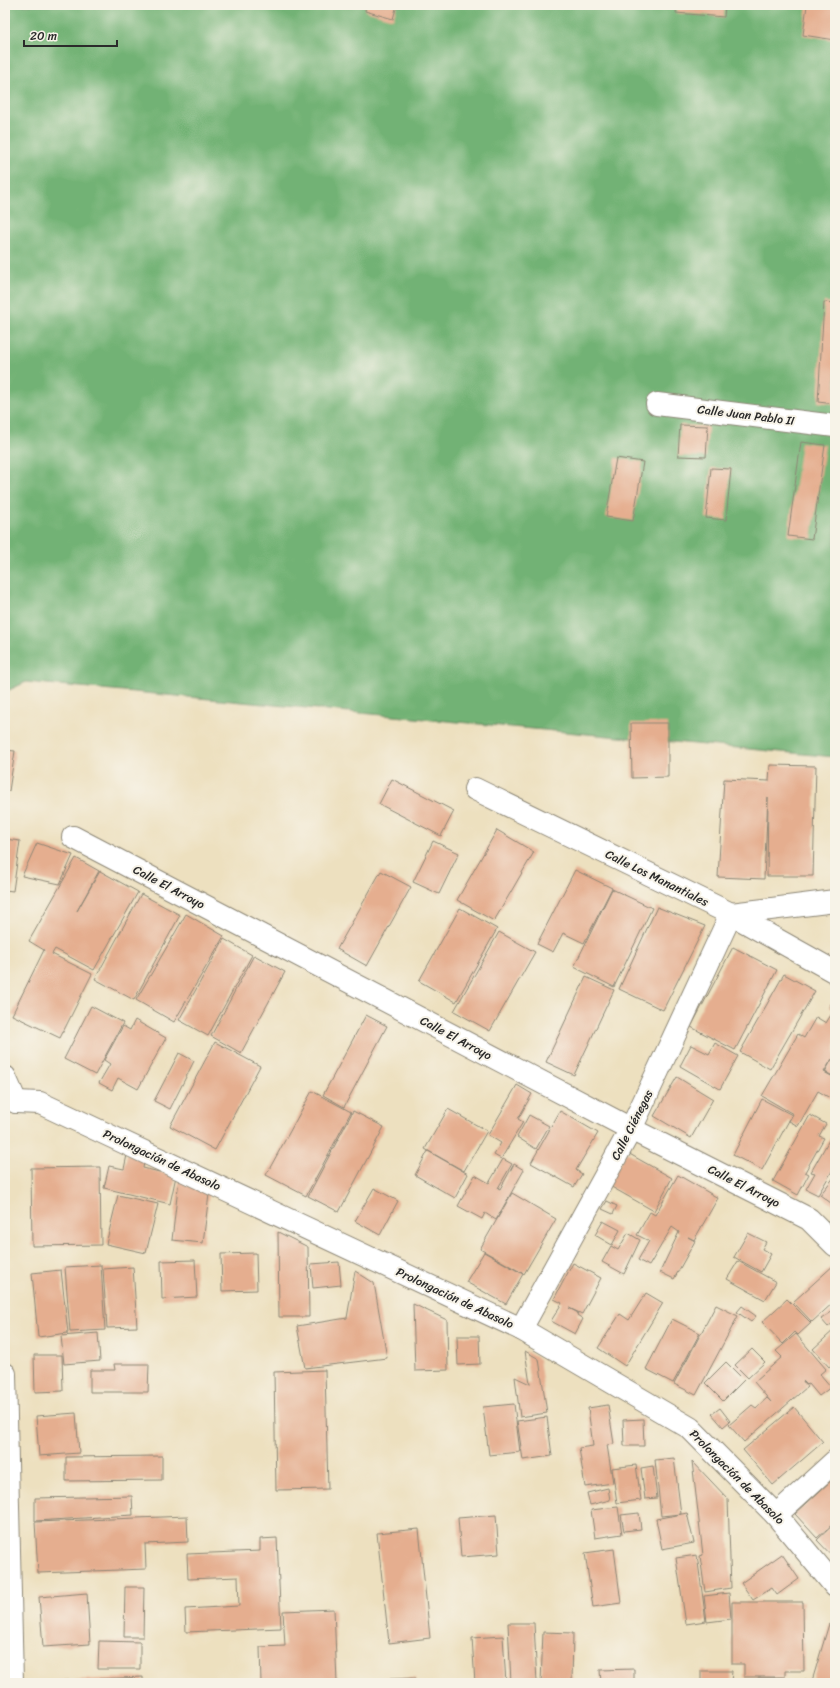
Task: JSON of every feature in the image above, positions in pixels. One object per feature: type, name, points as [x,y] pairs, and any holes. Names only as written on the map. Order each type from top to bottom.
[{"type":"street","name":"Calle Juan Pablo II","points":[[657,404],[835,426]]},
{"type":"street","name":"Calle Los Manantiales","points":[[475,789],[731,914],[835,972]]},
{"type":"street","name":"Calle El Arroyo","points":[[72,836],[631,1129],[809,1219],[835,1245]]},
{"type":"street","points":[[731,914],[835,901]]},
{"type":"street","name":"Calle Ciénegas","points":[[521,1329],[631,1129],[731,914]]},
{"type":"street","points":[[5,1077],[10,1108]]},
{"type":"street","name":"Prolongación de Abasolo","points":[[10,1108],[40,1103],[521,1329],[690,1428],[776,1515],[835,1586]]},
{"type":"street","points":[[5,1374],[12,1683]]},
{"type":"street","points":[[776,1515],[835,1461]]},
{"type":"green space","points":[[5,5],[835,5],[835,757],[26,682],[5,692]]},
{"type":"building","points":[[366,5],[397,5],[393,19],[365,11]]},
{"type":"building","points":[[677,5],[725,5],[724,17],[676,13]]},
{"type":"building","points":[[807,5],[835,5],[835,40],[803,35]]},
{"type":"building","points":[[824,302],[835,303],[835,404],[818,402]]},
{"type":"building","points":[[680,425],[708,426],[706,457],[678,456]]},
{"type":"building","points":[[801,442],[825,445],[812,539],[788,536]]},
{"type":"building","points":[[616,458],[643,462],[633,521],[606,517]]},
{"type":"building","points":[[711,468],[731,469],[726,520],[706,518]]},
{"type":"building","points":[[631,723],[668,723],[668,777],[632,778]]},
{"type":"building","points":[[5,750],[15,751],[9,791],[5,790]]},
{"type":"building","points":[[770,765],[816,766],[813,876],[767,876],[768,797],[764,879],[718,877],[724,779],[769,781]]},
{"type":"building","points":[[392,779],[454,811],[441,836],[379,804]]},
{"type":"building","points":[[497,830],[534,852],[494,921],[457,900]]},
{"type":"building","points":[[5,839],[20,841],[13,891],[5,890]]},
{"type":"building","points":[[433,841],[459,853],[439,894],[413,882]]},
{"type":"building","points":[[37,843],[73,855],[60,884],[22,876]]},
{"type":"building","points":[[76,858],[99,871],[77,911],[100,871],[138,892],[94,970],[55,949],[52,954],[92,974],[60,1038],[12,1015],[44,950],[29,941]]},
{"type":"building","points":[[575,870],[612,888],[584,943],[563,933],[553,952],[537,944]]},
{"type":"building","points":[[381,871],[411,887],[367,966],[337,949]]},
{"type":"building","points":[[612,889],[652,908],[614,987],[574,967]]},
{"type":"building","points":[[141,894],[180,915],[134,1000],[95,979]]},
{"type":"building","points":[[657,907],[705,926],[663,1010],[619,989]]},
{"type":"building","points":[[460,908],[497,929],[456,1002],[419,981]]},
{"type":"building","points":[[186,914],[224,936],[174,1022],[136,1000]]},
{"type":"building","points":[[499,932],[535,952],[490,1031],[454,1011]]},
{"type":"building","points":[[224,939],[252,955],[208,1036],[179,1020]]},
{"type":"building","points":[[733,947],[777,970],[735,1050],[691,1027]]},
{"type":"building","points":[[254,955],[285,972],[241,1053],[211,1036]]},
{"type":"building","points":[[784,974],[815,991],[770,1069],[740,1052]]},
{"type":"building","points":[[586,977],[614,990],[574,1075],[546,1062]]},
{"type":"building","points":[[835,996],[835,1077],[825,1072],[832,1059],[824,1072],[835,1078],[835,1101],[818,1091],[798,1126],[789,1121],[793,1114],[762,1096],[798,1034],[804,1038],[816,1017],[826,1023],[834,1010],[829,1007]]},
{"type":"building","points":[[91,1006],[123,1023],[95,1075],[64,1059]]},
{"type":"building","points":[[366,1015],[387,1026],[344,1107],[323,1095]]},
{"type":"building","points":[[135,1020],[166,1038],[138,1089],[118,1078],[112,1090],[99,1083],[110,1064],[104,1060],[123,1026],[130,1030]]},
{"type":"building","points":[[215,1042],[260,1066],[215,1150],[170,1126]]},
{"type":"building","points":[[715,1043],[738,1056],[720,1089],[680,1066],[691,1045],[709,1054]]},
{"type":"building","points":[[179,1053],[194,1061],[170,1109],[154,1101]]},
{"type":"building","points":[[677,1077],[713,1099],[691,1138],[654,1116]]},
{"type":"building","points":[[517,1085],[532,1094],[518,1119],[523,1122],[501,1159],[494,1155],[501,1143],[488,1135]]},
{"type":"building","points":[[312,1091],[351,1112],[306,1196],[266,1175]]},
{"type":"building","points":[[762,1099],[792,1115],[762,1170],[733,1155]]},
{"type":"building","points":[[448,1109],[487,1131],[464,1171],[425,1149]]},
{"type":"building","points":[[353,1111],[384,1127],[339,1212],[308,1196]]},
{"type":"building","points":[[560,1111],[598,1133],[576,1170],[582,1174],[574,1187],[531,1163]]},
{"type":"building","points":[[529,1115],[549,1126],[536,1149],[517,1137]]},
{"type":"building","points":[[810,1115],[826,1124],[819,1136],[824,1138],[805,1172],[809,1174],[798,1195],[773,1181]]},
{"type":"building","points":[[833,1133],[835,1134],[835,1166],[818,1195],[806,1189],[815,1173],[811,1172]]},
{"type":"building","points":[[428,1151],[468,1174],[455,1198],[415,1175]]},
{"type":"building","points":[[626,1152],[672,1178],[654,1211],[608,1185]]},
{"type":"building","points":[[127,1155],[145,1158],[143,1168],[176,1176],[170,1204],[104,1188],[109,1166],[124,1169]]},
{"type":"building","points":[[503,1159],[512,1164],[498,1188],[500,1189],[514,1164],[524,1170],[496,1220],[485,1213],[482,1219],[458,1206],[475,1175],[489,1183]]},
{"type":"building","points":[[100,1167],[101,1245],[32,1246],[31,1168]]},
{"type":"building","points":[[678,1175],[718,1198],[694,1240],[688,1237],[695,1241],[674,1279],[660,1272],[679,1232],[672,1227],[649,1266],[638,1260],[649,1241],[637,1235],[650,1212],[655,1215]]},
{"type":"building","points":[[835,1176],[835,1206],[820,1195]]},
{"type":"building","points":[[179,1179],[209,1194],[203,1243],[172,1240]]},
{"type":"building","points":[[374,1188],[398,1201],[380,1235],[355,1221]]},
{"type":"building","points":[[512,1193],[556,1219],[524,1274],[480,1249]]},
{"type":"building","points":[[118,1195],[158,1204],[146,1253],[106,1244]]},
{"type":"building","points":[[607,1201],[617,1206],[613,1214],[602,1209]]},
{"type":"building","points":[[603,1221],[620,1230],[612,1245],[595,1235]]},
{"type":"building","points":[[278,1232],[308,1247],[309,1317],[279,1317]]},
{"type":"building","points":[[628,1233],[640,1240],[624,1274],[602,1262],[611,1246],[618,1250]]},
{"type":"building","points":[[748,1233],[766,1242],[762,1249],[771,1254],[761,1272],[734,1257]]},
{"type":"building","points":[[484,1252],[523,1274],[506,1304],[466,1282]]},
{"type":"building","points":[[256,1253],[257,1290],[222,1291],[221,1254]]},
{"type":"building","points":[[195,1260],[197,1297],[162,1299],[161,1261]]},
{"type":"building","points":[[738,1261],[776,1282],[765,1300],[727,1279]]},
{"type":"building","points":[[339,1262],[341,1285],[313,1288],[311,1264]]},
{"type":"building","points":[[573,1263],[601,1278],[582,1314],[569,1308],[578,1313],[577,1315],[583,1319],[575,1334],[551,1321],[562,1303],[554,1299]]},
{"type":"building","points":[[835,1264],[835,1301],[812,1322],[793,1302]]},
{"type":"building","points":[[101,1265],[105,1330],[70,1332],[65,1267]]},
{"type":"building","points":[[133,1267],[137,1327],[107,1328],[103,1269]]},
{"type":"building","points":[[61,1270],[68,1333],[38,1337],[32,1273]]},
{"type":"building","points":[[355,1271],[374,1283],[387,1358],[305,1368],[297,1326],[347,1318]]},
{"type":"building","points":[[646,1293],[663,1303],[625,1366],[598,1348],[620,1314],[629,1320]]},
{"type":"building","points":[[787,1299],[811,1323],[798,1335],[795,1332],[783,1344],[762,1322]]},
{"type":"building","points":[[413,1304],[447,1320],[448,1370],[415,1371]]},
{"type":"building","points":[[716,1305],[738,1316],[696,1395],[674,1384]]},
{"type":"building","points":[[742,1306],[756,1316],[751,1322],[737,1312]]},
{"type":"building","points":[[833,1311],[835,1313],[835,1321],[828,1327],[821,1319]]},
{"type":"building","points":[[672,1319],[700,1333],[673,1383],[646,1369]]},
{"type":"building","points":[[835,1329],[835,1362],[829,1367],[813,1349]]},
{"type":"building","points":[[98,1333],[100,1361],[64,1364],[61,1336]]},
{"type":"building","points":[[796,1334],[826,1369],[820,1374],[831,1387],[819,1396],[809,1384],[807,1385],[803,1381],[807,1387],[744,1442],[729,1425],[752,1405],[756,1408],[767,1398],[771,1402],[754,1382],[782,1357],[776,1351]]},
{"type":"building","points":[[457,1336],[479,1336],[480,1364],[458,1365]]},
{"type":"building","points":[[752,1349],[765,1362],[748,1378],[735,1365]]},
{"type":"building","points":[[525,1351],[539,1359],[547,1413],[520,1417],[515,1377],[530,1384]]},
{"type":"building","points":[[34,1355],[62,1355],[63,1391],[35,1392]]},
{"type":"building","points":[[726,1362],[744,1380],[723,1401],[705,1383]]},
{"type":"building","points":[[114,1364],[149,1364],[148,1392],[90,1392],[90,1370],[115,1370]]},
{"type":"building","points":[[325,1370],[328,1489],[276,1490],[274,1372]]},
{"type":"building","points":[[514,1404],[520,1452],[489,1455],[483,1407]]},
{"type":"building","points":[[608,1405],[614,1444],[607,1445],[613,1483],[585,1487],[579,1448],[593,1446],[588,1408]]},
{"type":"building","points":[[794,1407],[823,1442],[773,1485],[743,1450]]},
{"type":"building","points":[[720,1408],[730,1421],[723,1427],[712,1414]]},
{"type":"building","points":[[76,1413],[79,1453],[39,1456],[36,1416]]},
{"type":"building","points":[[547,1417],[552,1456],[523,1460],[517,1421]]},
{"type":"building","points":[[643,1419],[644,1446],[624,1446],[623,1420]]},
{"type":"building","points":[[162,1456],[162,1480],[66,1481],[66,1457]]},
{"type":"building","points":[[674,1458],[681,1514],[661,1516],[655,1460]]},
{"type":"building","points":[[692,1461],[728,1499],[731,1588],[705,1592],[700,1556],[703,1555]]},
{"type":"building","points":[[636,1465],[641,1500],[617,1503],[612,1468]]},
{"type":"building","points":[[653,1466],[657,1498],[645,1499],[641,1468]]},
{"type":"building","points":[[833,1479],[835,1481],[835,1522],[817,1538],[795,1514]]},
{"type":"building","points":[[608,1488],[610,1500],[590,1505],[587,1493]]},
{"type":"building","points":[[132,1496],[133,1515],[35,1521],[35,1498]]},
{"type":"building","points":[[618,1507],[622,1534],[595,1538],[591,1510]]},
{"type":"building","points":[[639,1513],[641,1529],[624,1531],[621,1515]]},
{"type":"building","points":[[687,1513],[694,1543],[662,1549],[656,1519]]},
{"type":"building","points":[[496,1515],[499,1554],[461,1557],[458,1518]]},
{"type":"building","points":[[187,1516],[188,1542],[145,1544],[146,1569],[38,1573],[35,1522]]},
{"type":"building","points":[[835,1523],[835,1559],[817,1540]]},
{"type":"building","points":[[419,1529],[430,1638],[389,1643],[377,1533]]},
{"type":"building","points":[[277,1538],[281,1628],[186,1632],[185,1609],[239,1606],[238,1577],[188,1579],[187,1554],[260,1551],[260,1539]]},
{"type":"building","points":[[614,1549],[621,1603],[593,1607],[585,1553]]},
{"type":"building","points":[[782,1554],[799,1579],[777,1595],[772,1588],[753,1600],[741,1583]]},
{"type":"building","points":[[697,1555],[706,1621],[686,1624],[676,1558]]},
{"type":"building","points":[[125,1587],[144,1587],[143,1637],[124,1637]]},
{"type":"building","points":[[87,1593],[90,1644],[43,1647],[39,1597]]},
{"type":"building","points":[[729,1593],[731,1619],[707,1622],[704,1596]]},
{"type":"building","points":[[732,1602],[803,1602],[804,1671],[785,1671],[785,1677],[744,1677],[744,1664],[732,1664]]},
{"type":"building","points":[[334,1609],[337,1683],[261,1683],[260,1647],[285,1646],[283,1611]]},
{"type":"building","points":[[508,1623],[534,1623],[537,1683],[511,1683]]},
{"type":"building","points":[[829,1624],[835,1625],[834,1683],[803,1683],[805,1679],[812,1681]]},
{"type":"building","points":[[543,1632],[573,1633],[572,1683],[541,1683]]},
{"type":"building","points":[[503,1636],[506,1683],[475,1683],[472,1638]]},
{"type":"building","points":[[99,1641],[140,1642],[140,1669],[98,1669]]},
{"type":"building","points":[[634,1669],[634,1683],[601,1683],[600,1670]]},
{"type":"building","points":[[701,1671],[732,1671],[731,1683],[701,1683]]},
{"type":"building","points":[[143,1677],[143,1683],[51,1683],[51,1681]]},
{"type":"building","points":[[415,1678],[415,1683],[390,1683],[389,1679]]},
{"type":"building","points":[[758,1678],[782,1678],[783,1683],[758,1683]]}]
